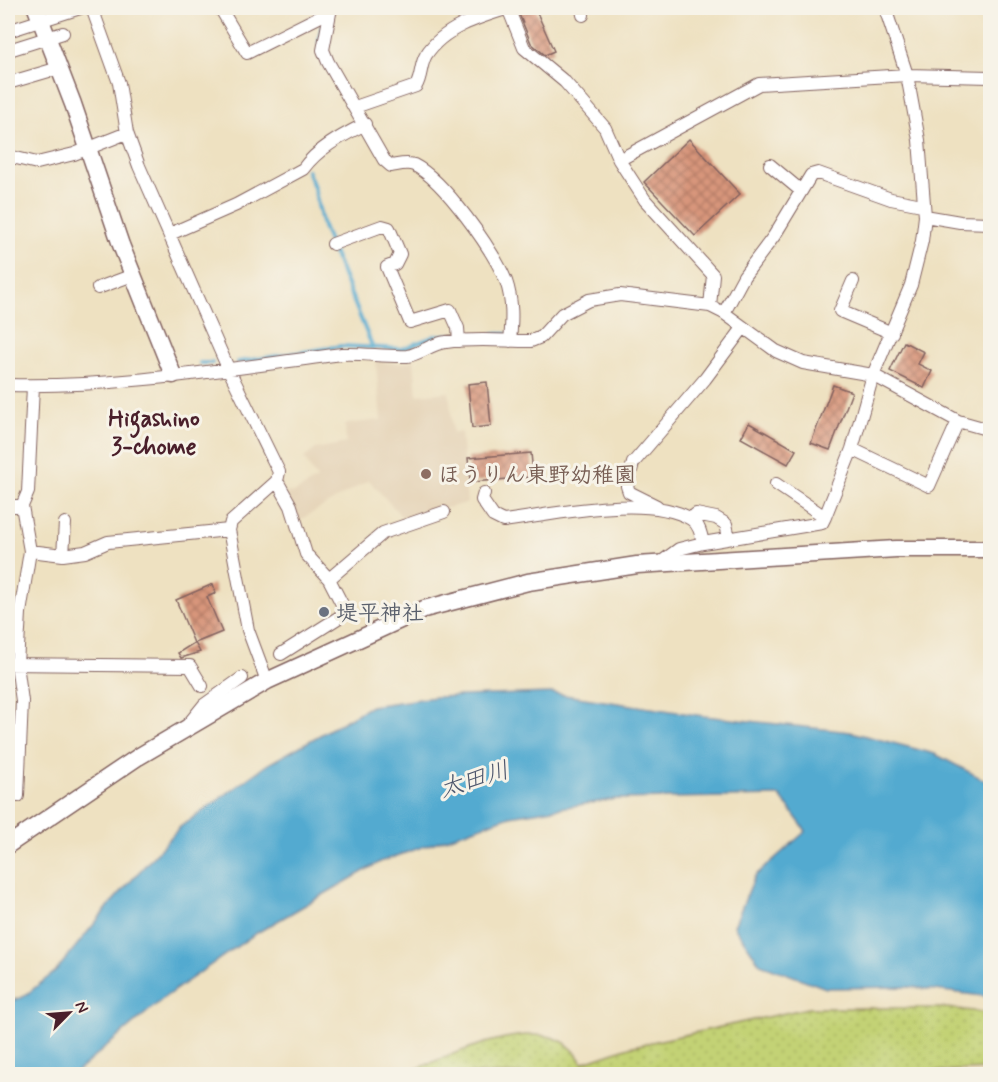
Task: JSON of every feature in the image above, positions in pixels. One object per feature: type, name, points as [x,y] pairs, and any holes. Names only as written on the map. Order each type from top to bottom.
[{"type":"street","points":[[8,31],[38,14],[80,8]]},
{"type":"street","points":[[92,8],[119,83],[127,133],[139,166],[228,368],[276,461],[279,472],[277,481],[231,522],[229,530],[248,630],[267,681]]},
{"type":"street","points":[[355,107],[416,86],[421,78],[422,62],[427,53],[460,25],[509,8],[524,48],[565,82],[605,128],[619,160],[645,200],[713,275],[710,306]]},
{"type":"street","points":[[660,563],[679,549],[729,538],[822,523],[825,517],[852,448],[873,375],[911,285],[924,211],[919,140],[907,75],[885,8]]},
{"type":"street","points":[[331,9],[323,50],[384,160],[391,166],[413,165],[437,183],[458,205],[506,282],[513,313],[510,341]]},
{"type":"street","points":[[222,11],[247,53],[331,9]]},
{"type":"street","points":[[38,14],[55,35],[59,68],[133,275],[173,375]]},
{"type":"street","points":[[9,50],[55,35]]},
{"type":"street","points":[[8,83],[59,68]]},
{"type":"street","points":[[619,160],[759,84],[907,75],[990,77]]},
{"type":"street","points":[[170,234],[236,205],[303,169],[310,159],[332,142],[364,124]]},
{"type":"street","points":[[8,156],[37,163],[88,148],[127,133]]},
{"type":"street","points":[[770,165],[800,190]]},
{"type":"street","points":[[724,313],[744,276],[774,236],[800,190],[811,175],[818,172],[960,222],[990,223]]},
{"type":"street","points":[[333,244],[381,226],[389,228],[400,254],[395,264],[387,267],[410,322],[450,310],[458,328],[459,341]]},
{"type":"street","points":[[98,288],[133,275]]},
{"type":"street","points":[[853,281],[840,311],[892,333]]},
{"type":"street","points":[[8,385],[33,386],[173,375],[342,354],[365,353],[386,357],[411,355],[432,345],[459,341],[531,341],[541,337],[562,314],[590,300],[620,295],[710,306],[724,313],[777,351],[803,363],[873,375],[958,422],[990,430]]},
{"type":"street","points":[[703,543],[699,529],[691,519],[665,510],[629,492],[627,486],[633,463],[705,379],[743,328]]},
{"type":"street","points":[[18,796],[22,701],[12,664],[30,551],[22,506],[28,492],[33,386]]},
{"type":"street","points":[[852,448],[929,486],[958,422]]},
{"type":"street","points":[[277,481],[291,506],[306,554],[329,579],[344,608],[341,616],[312,633],[303,642]]},
{"type":"street","points":[[776,484],[825,517]]},
{"type":"street","points":[[484,493],[482,500],[493,516],[504,521],[602,508],[631,507],[665,510]]},
{"type":"street","points":[[8,506],[22,506]]},
{"type":"street","points":[[329,579],[383,533],[444,512]]},
{"type":"street","points":[[691,519],[696,514],[716,518],[726,524],[729,538]]},
{"type":"street","points":[[63,555],[65,523]]},
{"type":"street","points":[[30,551],[63,555],[85,552],[108,542],[221,528],[229,530]]},
{"type":"street","points":[[8,845],[138,757],[267,681],[424,609],[528,582],[660,563],[896,549],[990,549]]},
{"type":"street","points":[[281,654],[319,636]]},
{"type":"street","points":[[12,664],[190,666],[201,686]]},
{"type":"street","points":[[185,729],[192,717],[204,705],[242,678]]},
{"type":"shaded area","points":[[414,360],[417,395],[449,392],[453,433],[461,432],[467,503],[403,518],[369,480],[298,521],[286,492],[294,493],[317,479],[304,458],[316,449],[346,443],[345,424],[381,420],[376,362],[402,363]]},
{"type":"green space","points":[[808,1008],[946,1008],[990,1013],[990,1069],[859,1074],[405,1074],[465,1050],[513,1037],[536,1035],[555,1038],[573,1050],[582,1063],[629,1047]]},
{"type":"water","name":"太田川","points":[[551,693],[704,716],[851,732],[935,754],[990,783],[990,997],[911,987],[826,988],[760,964],[734,926],[755,876],[806,831],[780,796],[616,799],[510,816],[380,862],[255,934],[165,997],[74,1074],[8,1074],[8,1002],[23,997],[56,971],[112,902],[180,827],[267,765],[371,706],[435,697]]},
{"type":"building","points":[[535,8],[554,51],[545,55],[531,43],[517,9]]},
{"type":"building","points":[[689,139],[740,194],[695,236],[644,182]]},
{"type":"building","points":[[904,342],[924,352],[918,364],[932,371],[924,388],[890,371]]},
{"type":"building","points":[[487,382],[491,426],[472,428],[468,384]]},
{"type":"building","points":[[833,385],[852,392],[830,450],[811,443]]},
{"type":"building","points":[[749,423],[796,450],[788,464],[741,438]]},
{"type":"building","points":[[531,453],[533,474],[530,477],[473,482],[470,479],[468,458]]},
{"type":"building","points":[[213,584],[216,593],[207,597],[222,632],[195,643],[200,652],[181,658],[178,653],[194,643],[176,600]]},
{"type":"waterway","points":[[319,43],[322,24]]},
{"type":"waterway","points":[[307,170],[314,187],[323,227],[373,348]]},
{"type":"waterway","points":[[492,334],[506,334]]},
{"type":"waterway","points":[[238,362],[342,346],[402,349],[435,336],[450,335]]},
{"type":"waterway","points":[[200,363],[212,363]]},
{"type":"place","name":"ほうりん東野幼稚園","points":[[426,474]]},
{"type":"place","name":"堤平神社","points":[[324,612]]},
{"type":"district","name":"Higashino 3-chome","points":[[154,432]]}]
